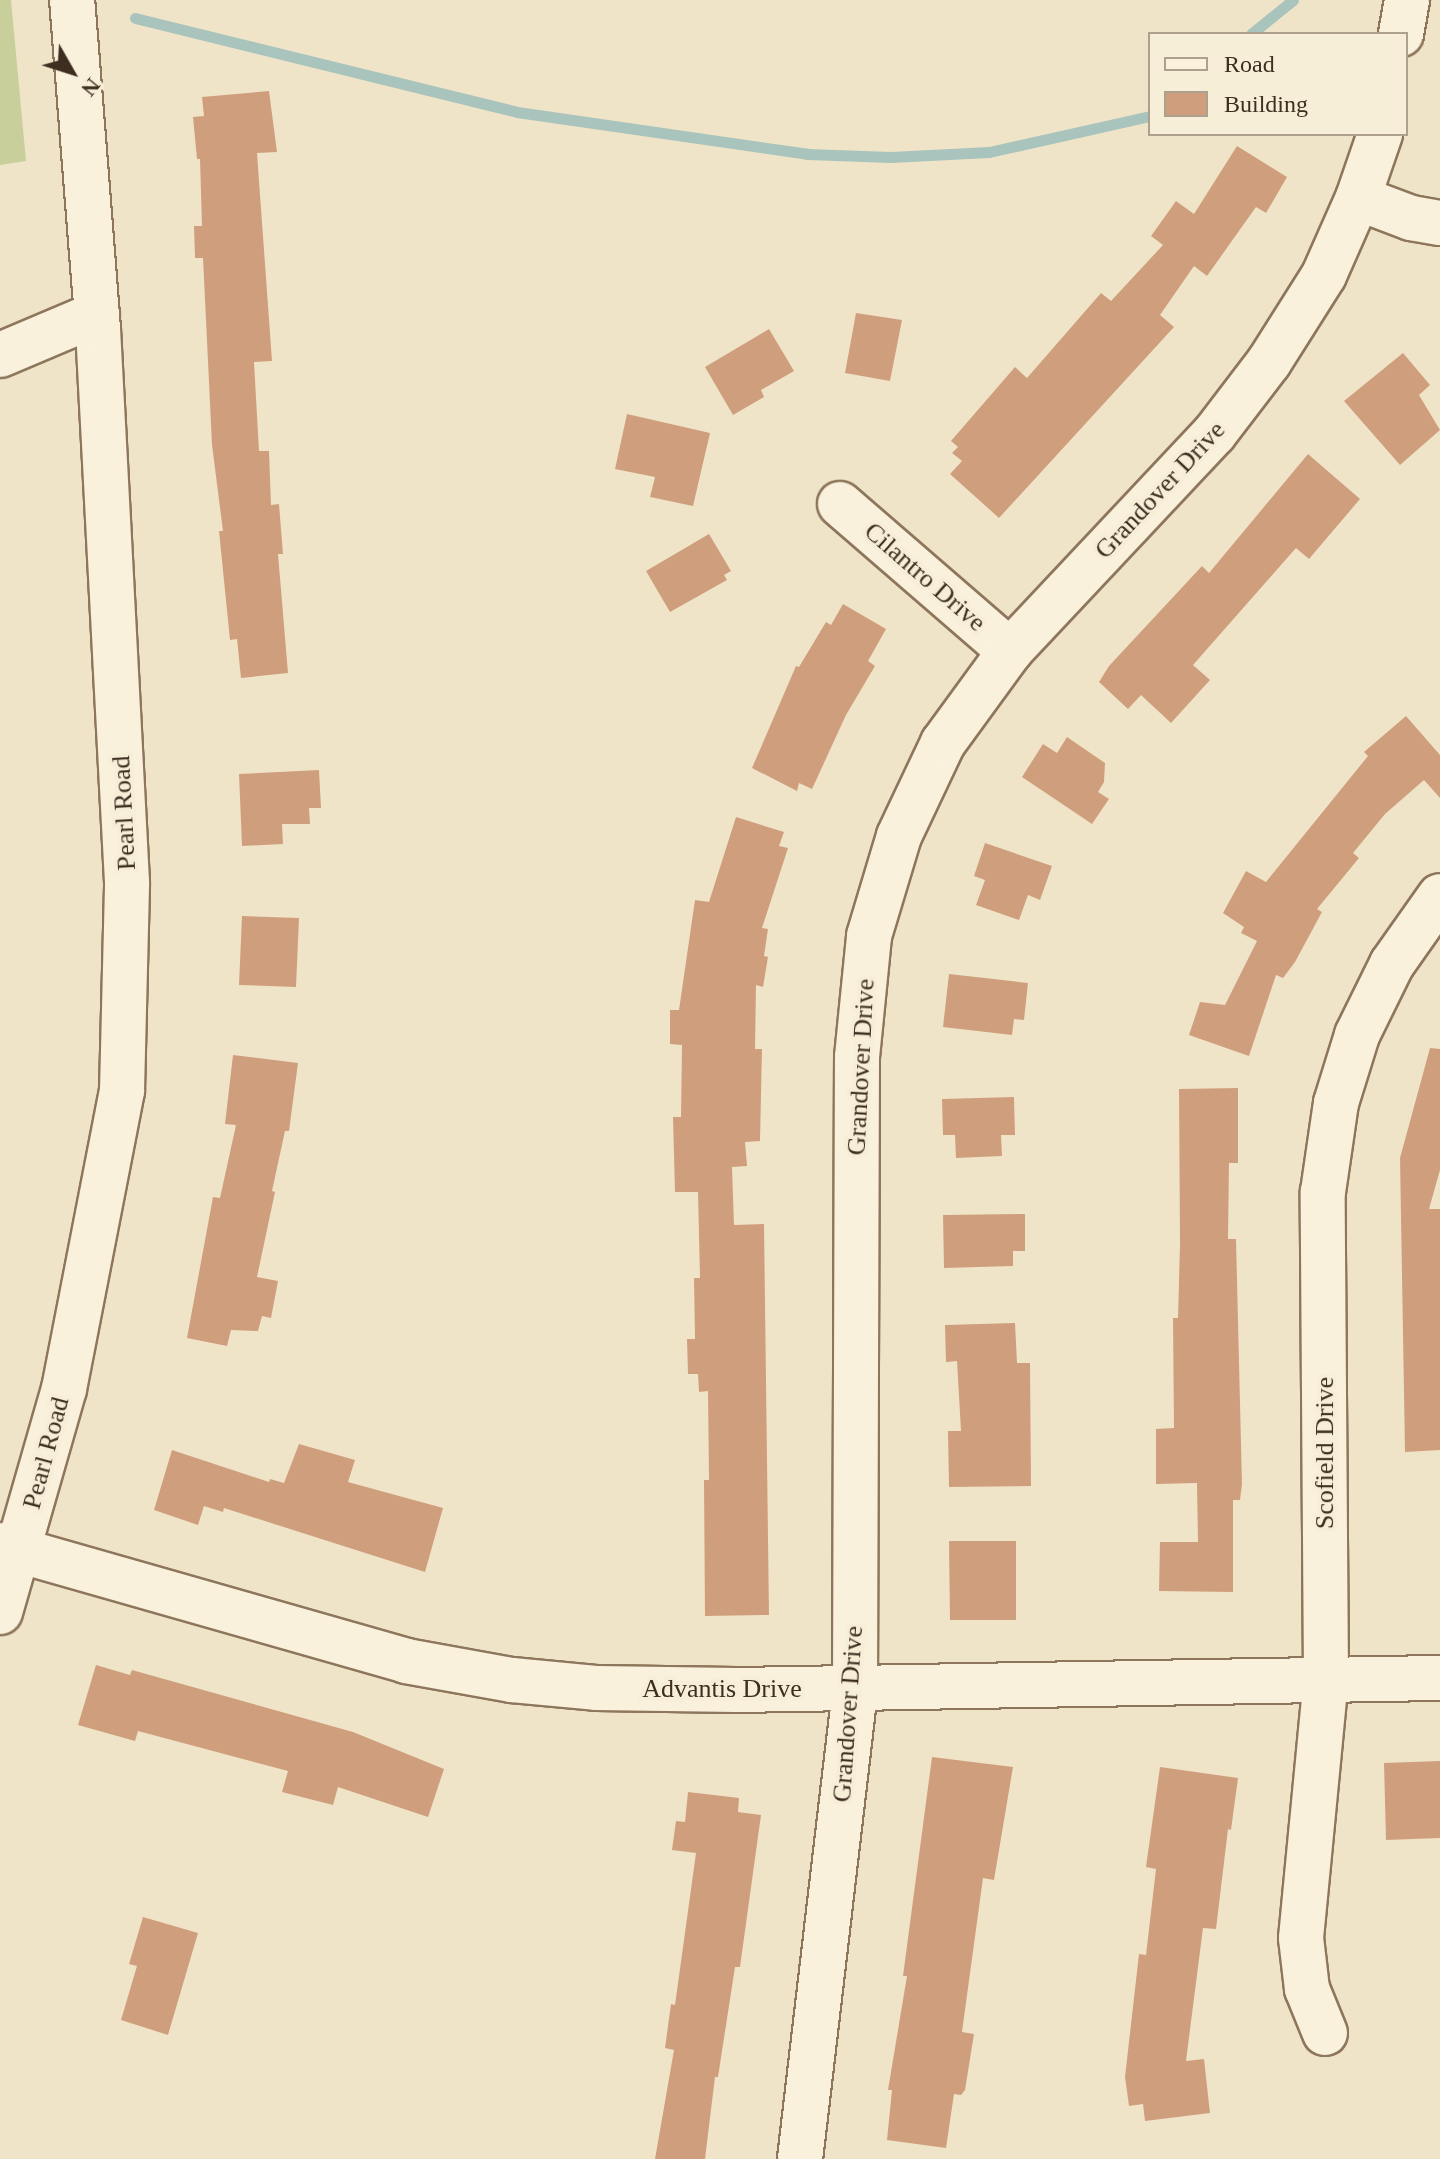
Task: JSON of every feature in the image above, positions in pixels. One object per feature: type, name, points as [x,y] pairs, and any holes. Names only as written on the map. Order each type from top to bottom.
[{"type":"street","name":"Pearl Road","points":[[0,1612],[10,1547],[64,1389],[122,1091],[127,882],[97,314],[72,0]]},
{"type":"street","points":[[1401,32],[1407,0]]},
{"type":"street","name":"Grandover Drive","points":[[800,2159],[855,1689],[857,1057],[869,936],[899,836],[943,743],[1010,651],[1214,434],[1269,362],[1324,275],[1358,198],[1379,136]]},
{"type":"street","points":[[1358,198],[1411,218],[1440,223]]},
{"type":"street","points":[[0,355],[97,314]]},
{"type":"street","name":"Cilantro Drive","points":[[840,504],[1010,651]]},
{"type":"street","name":"Scofield Drive","points":[[1325,2033],[1307,1989],[1301,1938],[1326,1679],[1323,1192],[1336,1103],[1357,1035],[1392,964],[1440,896]]},
{"type":"street","name":"Advantis Drive","points":[[10,1547],[406,1661],[512,1680],[596,1688],[855,1689],[1440,1678]]},
{"type":"green space","points":[[0,0],[11,0],[26,161],[0,165]]},
{"type":"building","points":[[269,91],[277,152],[257,153],[272,361],[254,362],[259,451],[269,451],[271,505],[279,504],[283,554],[278,554],[288,673],[241,678],[237,639],[230,640],[219,531],[223,531],[212,445],[203,258],[195,258],[194,226],[202,226],[200,159],[197,159],[193,117],[204,116],[202,97]]},
{"type":"building","points":[[1237,146],[1287,177],[1266,213],[1256,207],[1207,276],[1194,266],[1160,315],[1174,327],[999,518],[950,474],[962,461],[952,453],[958,447],[951,441],[1015,367],[1027,378],[1101,293],[1111,301],[1163,245],[1151,236],[1176,201],[1194,214]]},
{"type":"building","points":[[856,313],[902,320],[890,381],[845,373]]},
{"type":"building","points":[[769,329],[794,371],[761,390],[764,397],[733,415],[705,367]]},
{"type":"building","points":[[1403,353],[1430,385],[1419,395],[1440,430],[1400,465],[1344,401]]},
{"type":"building","points":[[627,414],[710,433],[693,506],[650,497],[655,477],[615,469]]},
{"type":"building","points":[[1308,454],[1360,499],[1309,559],[1296,548],[1193,665],[1210,680],[1171,723],[1141,695],[1128,709],[1099,682],[1109,666],[1202,566],[1209,573]]},
{"type":"building","points":[[709,534],[731,571],[724,575],[727,580],[670,612],[646,571]]},
{"type":"building","points":[[843,604],[886,629],[868,661],[875,666],[846,715],[812,789],[799,783],[797,791],[752,768],[796,666],[799,667],[826,622],[831,625]]},
{"type":"building","points":[[1406,716],[1440,755],[1440,798],[1424,780],[1385,814],[1353,853],[1359,858],[1317,909],[1322,912],[1295,962],[1283,978],[1276,975],[1249,1056],[1189,1035],[1200,1002],[1225,1005],[1257,941],[1241,933],[1244,927],[1223,913],[1246,871],[1266,882],[1368,756],[1364,752]]},
{"type":"building","points":[[1067,737],[1105,763],[1104,782],[1098,792],[1109,799],[1092,824],[1022,777],[1043,744],[1057,753]]},
{"type":"building","points":[[319,770],[321,808],[309,808],[310,824],[282,824],[283,844],[242,846],[239,774]]},
{"type":"building","points":[[736,817],[784,832],[779,846],[788,848],[762,928],[768,929],[764,956],[768,957],[763,987],[756,985],[755,1049],[762,1049],[760,1141],[745,1142],[747,1166],[732,1167],[734,1225],[764,1224],[769,1615],[705,1616],[704,1480],[709,1480],[708,1391],[699,1392],[698,1374],[688,1374],[687,1339],[695,1339],[694,1278],[700,1278],[698,1192],[675,1192],[673,1117],[681,1117],[682,1045],[670,1044],[670,1010],[679,1010],[695,900],[709,902]]},
{"type":"building","points":[[985,843],[1052,866],[1040,900],[1028,895],[1019,920],[976,905],[985,880],[974,876]]},
{"type":"building","points":[[242,916],[299,918],[296,987],[239,985]]},
{"type":"building","points":[[949,974],[1028,983],[1024,1020],[1014,1019],[1012,1035],[943,1027]]},
{"type":"building","points":[[1430,1048],[1440,1049],[1440,1170],[1429,1209],[1440,1209],[1440,1450],[1405,1452],[1400,1158]]},
{"type":"building","points":[[233,1055],[298,1063],[289,1131],[285,1131],[257,1277],[278,1281],[271,1318],[262,1316],[258,1331],[231,1330],[227,1346],[187,1338],[213,1197],[220,1198],[236,1125],[225,1124]]},
{"type":"building","points":[[1238,1088],[1238,1163],[1229,1163],[1228,1239],[1236,1239],[1242,1484],[1240,1500],[1233,1500],[1233,1592],[1159,1591],[1160,1542],[1198,1542],[1197,1483],[1156,1484],[1156,1429],[1174,1428],[1173,1318],[1178,1318],[1180,1244],[1179,1089]]},
{"type":"building","points":[[1014,1097],[1015,1135],[1001,1135],[1002,1156],[956,1158],[955,1135],[943,1135],[942,1099]]},
{"type":"building","points":[[1025,1214],[1025,1251],[1013,1251],[1013,1266],[944,1268],[943,1215]]},
{"type":"building","points":[[1015,1323],[1017,1363],[1030,1363],[1031,1486],[949,1487],[948,1431],[961,1431],[957,1361],[946,1362],[945,1325]]},
{"type":"building","points":[[299,1444],[355,1460],[348,1482],[443,1508],[425,1572],[224,1508],[223,1512],[204,1506],[198,1525],[154,1510],[172,1450],[269,1482],[270,1479],[284,1483]]},
{"type":"building","points":[[949,1541],[1016,1541],[1016,1620],[950,1620]]},
{"type":"building","points":[[96,1665],[130,1675],[132,1670],[353,1732],[444,1769],[428,1817],[338,1787],[333,1805],[282,1792],[288,1771],[138,1731],[135,1741],[78,1725]]},
{"type":"building","points":[[932,1757],[1013,1767],[994,1880],[983,1878],[962,2032],[974,2034],[965,2090],[961,2095],[954,2094],[946,2148],[887,2140],[892,2090],[888,2090],[907,1976],[903,1976]]},
{"type":"building","points":[[1440,1761],[1440,1838],[1386,1840],[1384,1763]]},
{"type":"building","points":[[1160,1767],[1238,1778],[1231,1830],[1228,1829],[1216,1929],[1203,1928],[1186,2061],[1204,2059],[1210,2113],[1145,2121],[1143,2104],[1129,2106],[1125,2077],[1139,1954],[1146,1955],[1156,1869],[1146,1867]]},
{"type":"building","points":[[688,1792],[739,1798],[738,1812],[761,1815],[740,1967],[735,1967],[718,2077],[715,2077],[705,2159],[655,2159],[674,2050],[665,2048],[671,2004],[675,2005],[696,1853],[672,1850],[676,1821],[685,1822]]},
{"type":"building","points":[[143,1917],[198,1933],[168,2035],[121,2020],[137,1966],[129,1964]]},
{"type":"waterway","points":[[1253,32],[1293,0]]},
{"type":"waterway","points":[[135,18],[517,112],[807,154],[891,157],[989,152],[1148,116]]}]
